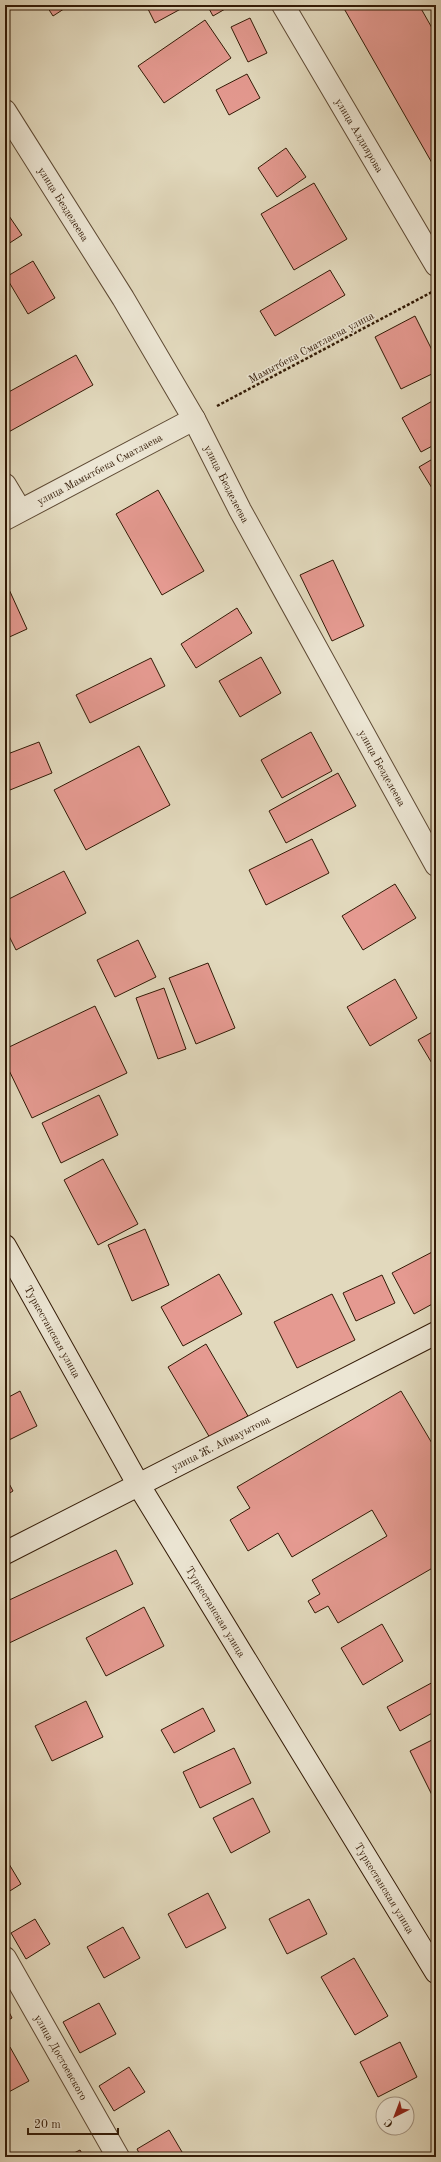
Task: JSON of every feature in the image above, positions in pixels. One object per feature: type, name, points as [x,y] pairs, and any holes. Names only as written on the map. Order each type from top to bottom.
[{"type":"street","name":"улица Алдиярова","points":[[283,5],[436,265]]},
{"type":"street","name":"улица Безделеева","points":[[5,111],[123,298],[194,419],[240,510],[436,865]]},
{"type":"street","name":"улица Мамытбека Сматлаева","points":[[12,514],[194,419]]},
{"type":"street","points":[[5,485],[12,514]]},
{"type":"street","name":"Туркестанская улица","points":[[5,1246],[138,1484],[436,1972]]},
{"type":"street","name":"улица Ж. Аймауытова","points":[[5,1553],[436,1332]]},
{"type":"street","name":"улица Достоевского","points":[[5,1958],[118,2157]]},
{"type":"path","name":"Мамытбека Сматлаева улица","points":[[194,419],[436,290]]},
{"type":"building","points":[[46,5],[70,5],[53,16]]},
{"type":"building","points":[[146,5],[188,5],[155,23]]},
{"type":"building","points":[[207,5],[232,5],[213,16]]},
{"type":"building","points":[[342,5],[419,5],[436,35],[436,170]]},
{"type":"building","points":[[250,18],[267,53],[248,62],[231,27]]},
{"type":"building","points":[[205,20],[231,58],[164,103],[138,66]]},
{"type":"building","points":[[247,74],[260,98],[229,115],[216,90]]},
{"type":"building","points":[[286,148],[306,177],[277,197],[258,168]]},
{"type":"building","points":[[314,183],[347,239],[294,270],[261,214]]},
{"type":"building","points":[[5,210],[22,235],[5,246]]},
{"type":"building","points":[[33,261],[55,298],[28,314],[6,277]]},
{"type":"building","points":[[330,270],[345,295],[275,336],[260,311]]},
{"type":"building","points":[[415,316],[436,358],[436,372],[401,389],[375,337]]},
{"type":"building","points":[[76,355],[93,385],[5,434],[5,394]]},
{"type":"building","points":[[436,399],[436,444],[421,452],[402,418]]},
{"type":"building","points":[[436,457],[436,492],[435,493],[419,467]]},
{"type":"building","points":[[158,490],[204,571],[162,595],[116,514]]},
{"type":"building","points":[[333,560],[364,626],[332,641],[300,575]]},
{"type":"building","points":[[7,585],[27,629],[5,639],[5,586]]},
{"type":"building","points":[[237,608],[252,633],[196,668],[181,644]]},
{"type":"building","points":[[261,657],[281,693],[240,717],[219,681]]},
{"type":"building","points":[[151,658],[165,686],[90,723],[76,695]]},
{"type":"building","points":[[311,732],[332,771],[282,798],[261,760]]},
{"type":"building","points":[[39,742],[52,773],[5,792],[5,755]]},
{"type":"building","points":[[139,746],[170,805],[86,850],[54,790]]},
{"type":"building","points":[[338,773],[356,806],[286,843],[269,811]]},
{"type":"building","points":[[312,839],[329,873],[266,905],[249,870]]},
{"type":"building","points":[[64,871],[86,913],[16,950],[5,928],[5,901]]},
{"type":"building","points":[[395,884],[416,918],[363,950],[342,916]]},
{"type":"building","points":[[138,940],[156,977],[115,997],[97,960]]},
{"type":"building","points":[[208,963],[235,1028],[196,1044],[169,978]]},
{"type":"building","points":[[395,979],[417,1018],[370,1046],[347,1007]]},
{"type":"building","points":[[164,988],[186,1049],[158,1059],[136,998]]},
{"type":"building","points":[[95,1006],[127,1073],[32,1118],[5,1062],[5,1049]]},
{"type":"building","points":[[436,1030],[436,1070],[418,1040]]},
{"type":"building","points":[[99,1095],[118,1135],[61,1163],[42,1123]]},
{"type":"building","points":[[103,1159],[138,1224],[98,1245],[64,1180]]},
{"type":"building","points":[[145,1229],[169,1285],[132,1301],[108,1245]]},
{"type":"building","points":[[436,1250],[436,1302],[414,1314],[392,1273]]},
{"type":"building","points":[[219,1274],[242,1314],[183,1346],[161,1307]]},
{"type":"building","points":[[382,1275],[395,1303],[356,1321],[343,1293]]},
{"type":"building","points":[[332,1294],[355,1340],[297,1368],[274,1322]]},
{"type":"building","points":[[206,1344],[248,1416],[210,1438],[168,1367]]},
{"type":"building","points":[[20,1391],[37,1426],[5,1442],[5,1399]]},
{"type":"building","points":[[401,1391],[436,1450],[436,1566],[338,1623],[328,1606],[315,1613],[308,1601],[320,1594],[312,1580],[387,1536],[372,1510],[292,1557],[278,1533],[248,1551],[230,1520],[250,1508],[237,1487]]},
{"type":"building","points":[[5,1476],[13,1491],[5,1496]]},
{"type":"building","points":[[116,1550],[133,1584],[5,1645],[5,1602]]},
{"type":"building","points":[[144,1607],[164,1646],[106,1676],[86,1638]]},
{"type":"building","points":[[382,1624],[403,1661],[363,1685],[341,1648]]},
{"type":"building","points":[[435,1681],[436,1711],[400,1731],[387,1707]]},
{"type":"building","points":[[86,1701],[103,1737],[52,1761],[35,1726]]},
{"type":"building","points":[[203,1708],[215,1731],[174,1753],[161,1730]]},
{"type":"building","points":[[436,1738],[436,1793],[432,1795],[410,1751]]},
{"type":"building","points":[[234,1748],[251,1783],[200,1808],[183,1772]]},
{"type":"building","points":[[253,1798],[270,1832],[231,1853],[213,1818]]},
{"type":"building","points":[[9,1864],[21,1884],[5,1894],[5,1867]]},
{"type":"building","points":[[208,1893],[226,1928],[186,1948],[168,1914]]},
{"type":"building","points":[[309,1899],[327,1934],[287,1954],[269,1919]]},
{"type":"building","points":[[35,1919],[50,1944],[26,1959],[11,1933]]},
{"type":"building","points":[[123,1927],[140,1958],[104,1978],[87,1947]]},
{"type":"building","points":[[354,1958],[388,2016],[355,2035],[321,1977]]},
{"type":"building","points":[[99,2003],[116,2034],[80,2053],[63,2022]]},
{"type":"building","points":[[5,2004],[12,2018],[5,2022]]},
{"type":"building","points":[[400,2042],[417,2077],[377,2096],[360,2062]]},
{"type":"building","points":[[10,2047],[29,2081],[5,2094],[5,2049]]},
{"type":"building","points":[[129,2067],[145,2092],[114,2111],[99,2086]]},
{"type":"building","points":[[169,2130],[185,2157],[141,2157],[137,2149]]},
{"type":"building","points":[[80,2150],[84,2157],[66,2157]]}]
